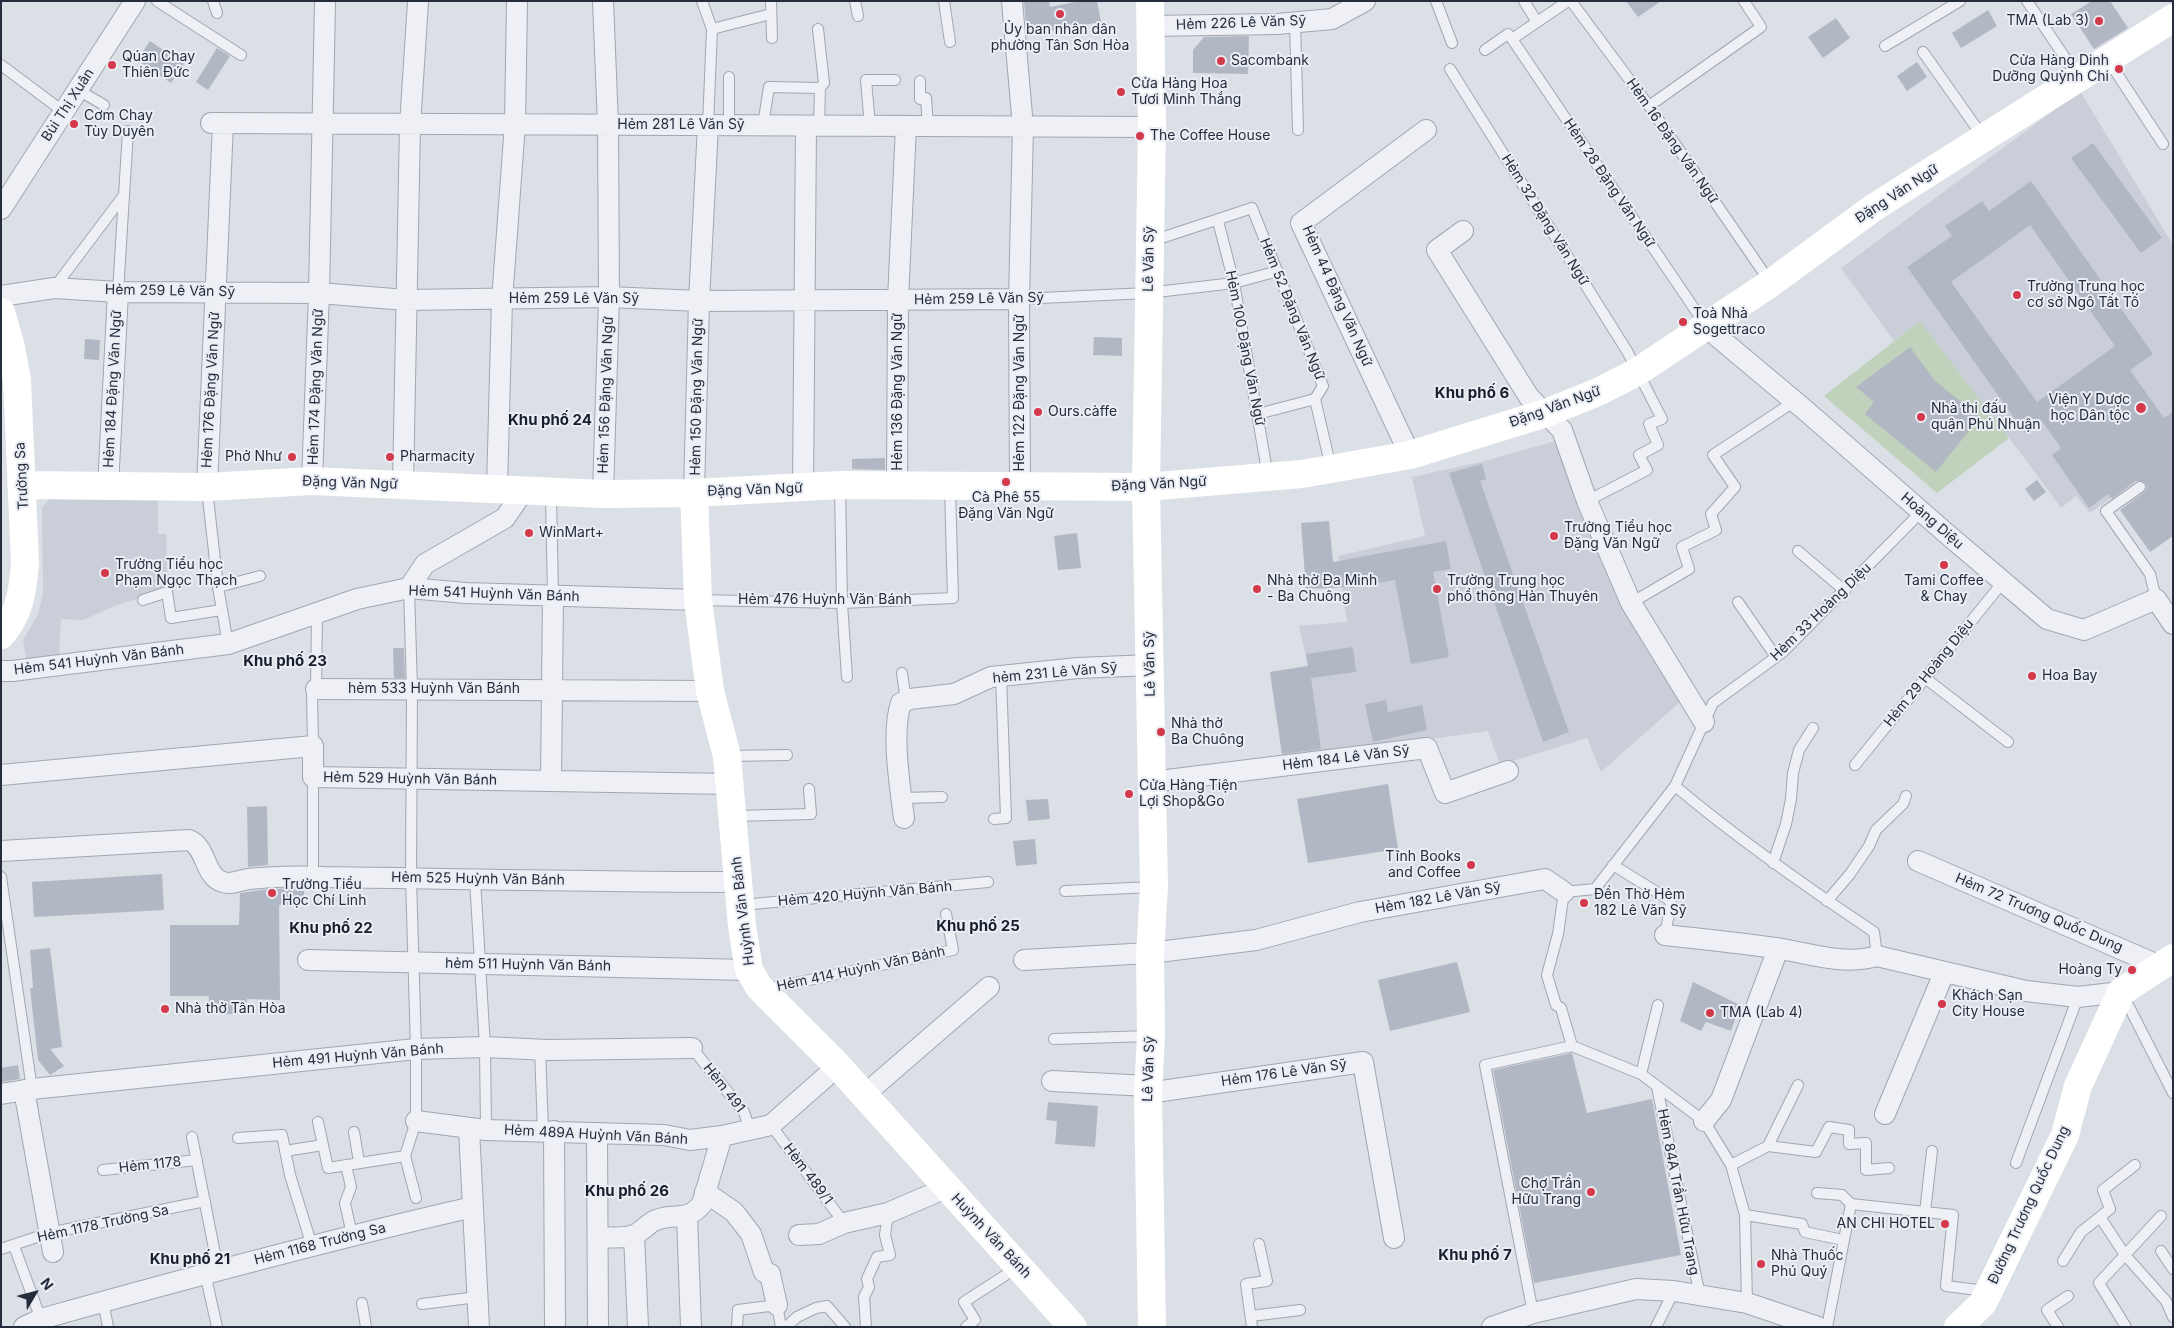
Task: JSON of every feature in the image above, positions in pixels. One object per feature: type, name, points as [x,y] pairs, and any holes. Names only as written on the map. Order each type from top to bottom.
[{"type":"street","name":"Bùi Thị Xuân","points":[[1,209],[135,1]]},
{"type":"street","points":[[497,488],[502,300],[515,124],[517,1]]},
{"type":"street","name":"Hẻm 156 Đặng Văn Ngữ","points":[[603,494],[609,297],[608,124],[604,1]]},
{"type":"street","name":"Hẻm 122 Đặng Văn Ngữ","points":[[1012,1],[1023,127],[1019,299],[1020,486]]},
{"type":"street","name":"Hẻm 226 Lê Văn Sỹ","points":[[1150,14],[1295,22],[1365,1]]},
{"type":"street","points":[[403,485],[410,125],[418,2]]},
{"type":"street","name":"Hẻm 174 Đặng Văn Ngữ","points":[[312,481],[319,293],[325,4]]},
{"type":"street","name":"Lê Văn Sỹ","points":[[1150,14],[1152,127],[1146,487],[1154,887],[1150,953],[1151,1036],[1148,1090],[1152,1327]]},
{"type":"street","name":"Đặng Văn Ngữ","points":[[23,485],[207,487],[312,481],[603,494],[694,493],[840,485],[1146,487],[1268,477],[1331,469],[1410,455],[1546,413],[1598,392],[1637,372],[1770,283],[1873,208],[2173,18]]},
{"type":"street","name":"Hẻm 281 Lê Văn Sỹ","points":[[217,123],[1152,127]]},
{"type":"street","name":"Hẻm 176 Đặng Văn Ngữ","points":[[207,487],[215,292],[217,123]]},
{"type":"street","name":"Hẻm 150 Đặng Văn Ngữ","points":[[694,493],[699,301],[708,125]]},
{"type":"street","points":[[803,488],[803,299],[813,126]]},
{"type":"street","name":"Hẻm 136 Đặng Văn Ngữ","points":[[898,485],[898,300],[906,126]]},
{"type":"street","name":"Hẻm 44 Đặng Văn Ngữ","points":[[1410,455],[1301,223],[1426,130]]},
{"type":"street","points":[[1463,231],[1437,250],[1529,397],[1562,430],[1587,501],[1630,603],[1704,722]]},
{"type":"street","name":"Hẻm 259 Lê Văn Sỹ","points":[[1,296],[54,288],[118,292],[319,293],[406,300],[609,297],[699,301],[1019,299]]},
{"type":"street","name":"Hẻm 184 Đặng Văn Ngữ","points":[[108,487],[118,292]]},
{"type":"street","name":"Trường Sa","points":[[1,312],[12,348],[17,380],[23,485],[10,538],[23,592],[13,620],[1,635]]},
{"type":"street","name":"Hoàng Diệu","points":[[1706,327],[1795,401],[1921,512],[2047,619],[2084,630],[2156,599]]},
{"type":"street","points":[[410,588],[425,564],[505,518],[524,490]]},
{"type":"street","name":"Huỳnh Văn Bánh","points":[[694,493],[698,600],[710,691],[727,756],[740,894],[755,980],[838,1066],[1073,1327]]},
{"type":"street","name":"Hẻm 541 Huỳnh Văn Bánh","points":[[1,671],[228,644],[357,599],[410,588],[466,594],[698,600]]},
{"type":"street","points":[[551,781],[553,597]]},
{"type":"street","points":[[2156,599],[2173,624]]},
{"type":"street","name":"hẻm 231 Lê Văn Sỹ","points":[[906,701],[954,694],[991,677],[1078,668],[1150,665]]},
{"type":"street","name":"hẻm 533 Huỳnh Văn Bánh","points":[[316,689],[710,691]]},
{"type":"street","points":[[904,818],[898,713],[901,703],[906,701]]},
{"type":"street","points":[[1,775],[313,746]]},
{"type":"street","name":"Hẻm 529 Huỳnh Văn Bánh","points":[[313,746],[313,777],[730,784]]},
{"type":"street","name":"Hẻm 184 Lê Văn Sỹ","points":[[1151,782],[1427,748],[1445,792],[1508,771]]},
{"type":"street","name":"Hẻm 525 Huỳnh Văn Bánh","points":[[1,851],[189,840],[199,846],[215,878],[221,882],[257,878],[314,876],[475,879],[740,894]]},
{"type":"street","name":"Hẻm 72 Trương Quốc Dung","points":[[1918,861],[2166,962]]},
{"type":"street","name":"Hẻm 182 Lê Văn Sỹ","points":[[1024,960],[1150,953],[1256,940],[1360,912],[1545,879],[1564,892]]},
{"type":"street","points":[[1666,935],[1778,949],[1837,960],[1862,961],[1877,956],[1944,973],[2026,990],[2078,997],[2122,992],[2166,962]]},
{"type":"street","points":[[1704,1121],[1721,1100],[1778,949]]},
{"type":"street","name":"hẻm 511 Huỳnh Văn Bánh","points":[[308,960],[479,964],[755,980]]},
{"type":"street","points":[[1885,1114],[1944,973]]},
{"type":"street","points":[[864,1095],[989,987]]},
{"type":"street","name":"Đường Trương Quốc Dung","points":[[1958,1327],[1983,1303],[1989,1291],[2065,1135],[2078,1086],[2122,992]]},
{"type":"street","name":"Hẻm 491 Huỳnh Văn Bánh","points":[[1,1094],[28,1089],[416,1049],[485,1047],[540,1049],[692,1048]]},
{"type":"street","name":"Hẻm 176 Lê Văn Sỹ","points":[[1148,1090],[1363,1062],[1394,1238]]},
{"type":"street","points":[[771,1125],[838,1066]]},
{"type":"street","points":[[1052,1081],[1148,1090]]},
{"type":"street","points":[[28,1089],[51,1242]]},
{"type":"street","name":"Hẻm 489A Huỳnh Văn Bánh","points":[[416,1121],[478,1130],[664,1135],[690,1140],[722,1136],[771,1125]]},
{"type":"street","points":[[478,1130],[473,1207],[479,1327]]},
{"type":"street","points":[[548,1131],[556,1327]]},
{"type":"street","points":[[597,1133],[598,1327]]},
{"type":"street","points":[[599,1237],[634,1235],[646,1225],[658,1219],[687,1216],[696,1211],[702,1204],[722,1136]]},
{"type":"street","points":[[799,1235],[819,1234],[844,1223],[888,1213],[946,1188]]},
{"type":"street","points":[[705,1192],[734,1212],[750,1234],[764,1272],[770,1274],[776,1305]]},
{"type":"street","name":"Hẻm 1168 Trường Sa","points":[[36,1324],[103,1301],[212,1271],[352,1235],[473,1207]]},
{"type":"street","points":[[687,1216],[691,1327]]},
{"type":"street","points":[[634,1235],[638,1327]]},
{"type":"street","points":[[1492,1327],[1533,1313],[1636,1289],[1674,1291],[1747,1303],[1807,1325]]},
{"type":"lane","points":[[157,1],[241,55]]},
{"type":"lane","points":[[213,1],[217,13]]},
{"type":"lane","points":[[702,1],[712,29],[708,125]]},
{"type":"lane","points":[[771,1],[772,38]]},
{"type":"lane","points":[[855,1],[858,16]]},
{"type":"lane","points":[[944,1],[950,42]]},
{"type":"lane","points":[[1436,1],[1452,43]]},
{"type":"lane","points":[[1524,1],[1538,22]]},
{"type":"lane","points":[[1485,50],[1508,34],[1512,39],[1570,1]]},
{"type":"lane","name":"Hẻm 16 Đặng Văn Ngữ","points":[[1570,1],[1648,106],[1770,283]]},
{"type":"lane","points":[[1648,106],[1761,27],[1744,1]]},
{"type":"lane","points":[[1885,46],[1960,1]]},
{"type":"lane","points":[[2027,1],[2078,78]]},
{"type":"lane","points":[[712,29],[771,14]]},
{"type":"lane","points":[[1295,22],[1298,130]]},
{"type":"lane","points":[[813,126],[820,88],[824,83],[818,29]]},
{"type":"lane","name":"Hẻm 28 Đặng Văn Ngữ","points":[[1512,39],[1706,327]]},
{"type":"lane","points":[[1923,52],[1984,138]]},
{"type":"lane","points":[[2108,59],[2162,144]]},
{"type":"lane","points":[[1,65],[64,112]]},
{"type":"lane","name":"Hẻm 32 Đặng Văn Ngữ","points":[[1450,69],[1627,351],[1662,419],[1649,424],[1658,445],[1639,455],[1647,470],[1587,501]]},
{"type":"lane","points":[[729,77],[730,125]]},
{"type":"lane","points":[[870,126],[866,80],[895,80]]},
{"type":"lane","points":[[920,81],[920,98],[926,98],[928,126]]},
{"type":"lane","points":[[763,126],[769,87],[820,88]]},
{"type":"lane","points":[[78,90],[104,105]]},
{"type":"lane","points":[[118,292],[128,131]]},
{"type":"lane","points":[[54,288],[124,196]]},
{"type":"lane","name":"Hẻm 52 Đặng Văn Ngữ","points":[[1218,221],[1252,208],[1323,386],[1315,399],[1331,469]]},
{"type":"lane","points":[[1149,242],[1218,221]]},
{"type":"lane","name":"Hẻm 100 Đặng Văn Ngữ","points":[[1218,221],[1234,283],[1268,477]]},
{"type":"lane","name":"Hẻm 259 Lê Văn Sỹ","points":[[1019,299],[1148,293],[1234,283],[1278,271]]},
{"type":"lane","points":[[1258,414],[1315,399]]},
{"type":"lane","points":[[1630,603],[1689,569],[1682,547],[1716,530],[1712,514],[1734,487],[1713,455],[1795,401]]},
{"type":"lane","points":[[840,485],[842,603],[847,677]]},
{"type":"lane","name":"Hẻm 476 Huỳnh Văn Bánh","points":[[698,600],[842,603],[953,598],[950,486]]},
{"type":"lane","points":[[207,487],[218,588],[228,644]]},
{"type":"lane","points":[[2140,487],[2106,510],[2150,574],[2156,599]]},
{"type":"lane","points":[[551,493],[553,597]]},
{"type":"lane","name":"Hẻm 33 Hoàng Diệu","points":[[1674,786],[1713,703],[1776,657],[1845,591],[1921,512]]},
{"type":"lane","points":[[1798,551],[1845,591]]},
{"type":"lane","points":[[218,588],[260,576]]},
{"type":"lane","name":"Hẻm 29 Hoàng Diệu","points":[[1855,765],[2003,582]]},
{"type":"lane","points":[[410,588],[412,689],[410,779],[411,878],[416,1121],[405,1156],[416,1198]]},
{"type":"lane","points":[[143,600],[167,592],[171,618],[221,610]]},
{"type":"lane","points":[[1738,602],[1776,657]]},
{"type":"lane","points":[[313,746],[312,693],[316,689],[317,614]]},
{"type":"lane","points":[[902,673],[906,701]]},
{"type":"lane","points":[[994,819],[1006,818],[1001,676]]},
{"type":"lane","points":[[1925,678],[2008,742]]},
{"type":"lane","points":[[1773,864],[1786,824],[1797,758],[1812,728]]},
{"type":"lane","points":[[727,756],[787,755]]},
{"type":"lane","points":[[313,777],[314,876]]},
{"type":"lane","points":[[1572,1046],[1561,1008],[1556,1005],[1547,975],[1558,934],[1564,892],[1595,889],[1674,786],[1773,864],[1874,932],[1877,956]]},
{"type":"lane","points":[[733,816],[811,814],[809,789]]},
{"type":"lane","points":[[902,798],[942,796]]},
{"type":"lane","points":[[1828,901],[1850,874],[1869,846],[1876,830],[1903,804],[1906,796]]},
{"type":"lane","points":[[1613,865],[1668,899],[1671,903],[1666,935]]},
{"type":"lane","points":[[1,877],[28,1089]]},
{"type":"lane","points":[[475,879],[485,1047],[478,1130]]},
{"type":"lane","name":"Hẻm 420 Huỳnh Văn Bánh","points":[[740,894],[988,882]]},
{"type":"lane","points":[[1065,891],[1154,887]]},
{"type":"lane","name":"Hẻm 414 Huỳnh Văn Bánh","points":[[755,980],[953,950],[946,914]]},
{"type":"lane","points":[[2122,992],[2169,1074],[2173,1093]]},
{"type":"lane","points":[[2016,1163],[2078,997]]},
{"type":"lane","points":[[1641,1074],[1658,1004]]},
{"type":"lane","points":[[1054,1039],[1151,1036]]},
{"type":"lane","points":[[1533,1313],[1485,1065],[1572,1046],[1641,1074],[1704,1121],[1731,1165],[1745,1215],[1747,1303]]},
{"type":"lane","name":"Hẻm 491","points":[[692,1048],[744,1112],[750,1130]]},
{"type":"lane","points":[[540,1049],[548,1131]]},
{"type":"lane","points":[[1768,1146],[1798,1085]]},
{"type":"lane","name":"Hẻm 84A Trần Hữu Trang","points":[[1658,1087],[1700,1296]]},
{"type":"lane","points":[[318,1122],[328,1168],[405,1156]]},
{"type":"lane","name":"Hèm 489/1","points":[[771,1125],[844,1223]]},
{"type":"lane","points":[[1731,1165],[1768,1146],[1816,1152],[1829,1127],[1849,1130],[1848,1144],[1866,1143],[1866,1170],[1889,1168]]},
{"type":"lane","points":[[354,1132],[359,1162]]},
{"type":"lane","points":[[238,1138],[282,1135],[312,1246]]},
{"type":"lane","points":[[192,1137],[206,1201],[217,1327]]},
{"type":"lane","points":[[285,1151],[323,1145]]},
{"type":"lane","points":[[1925,1212],[1932,1151]]},
{"type":"lane","name":"Hẻm 1178","points":[[103,1170],[197,1160]]},
{"type":"lane","points":[[2063,1261],[2081,1232],[2110,1209],[2103,1190],[2135,1164]]},
{"type":"lane","points":[[346,1165],[351,1187],[345,1203],[352,1235]]},
{"type":"lane","points":[[1818,1193],[1842,1195],[1850,1204],[1953,1215],[1946,1286],[1989,1291]]},
{"type":"lane","name":"Hẻm 1178 Trường Sa","points":[[1,1249],[51,1242],[206,1201]]},
{"type":"lane","points":[[1826,1327],[1850,1204]]},
{"type":"lane","points":[[866,1327],[864,1297],[869,1287],[867,1278],[877,1257],[890,1255],[886,1236],[888,1213]]},
{"type":"lane","points":[[1745,1215],[1802,1224],[1805,1232],[1843,1240]]},
{"type":"lane","points":[[2100,1216],[2125,1255],[2169,1298],[2173,1317]]},
{"type":"lane","points":[[2126,1327],[2099,1283],[2161,1216]]},
{"type":"lane","points":[[1259,1244],[1267,1281],[1246,1284],[1252,1322],[1300,1310]]},
{"type":"lane","points":[[14,1246],[36,1324]]},
{"type":"lane","points":[[2161,1251],[2173,1268]]},
{"type":"lane","points":[[966,1327],[975,1320],[964,1302],[1019,1266]]},
{"type":"lane","points":[[1656,1327],[1674,1291]]},
{"type":"lane","points":[[2058,1327],[2047,1310],[2068,1296]]},
{"type":"lane","points":[[422,1304],[477,1297]]},
{"type":"lane","points":[[103,1301],[108,1327]]},
{"type":"lane","points":[[362,1303],[366,1327]]},
{"type":"lane","points":[[737,1327],[738,1310],[776,1305],[782,1327]]},
{"type":"lane","points":[[786,1327],[798,1317],[816,1308],[827,1306],[844,1327]]},
{"type":"shaded area","name":"Trường Trung học cơ sở Ngô Tất Tố","points":[[2080,91],[2173,245],[2173,453],[2090,513],[2076,496],[2061,508],[1920,322],[1894,341],[1841,268]]},
{"type":"shaded area","name":"Trường Trung học phổ thông Hàn Thuyên","points":[[1559,440],[1624,612],[1680,702],[1601,772],[1587,738],[1500,765],[1488,731],[1283,760],[1270,672],[1308,666],[1299,626],[1347,622],[1338,556],[1425,536],[1412,477],[1485,461]]},
{"type":"shaded area","name":"Trường Tiểu học Phạm Ngọc Thạch","points":[[54,495],[158,496],[158,534],[166,534],[168,589],[117,605],[83,620],[61,619],[59,658],[27,663],[23,640],[38,614],[43,593],[42,507]]},
{"type":"green space","name":"Nhà thi đấu quận Phú Nhuận","points":[[1920,321],[2009,438],[1937,493],[1824,396]]},
{"type":"building","name":"Ủy ban nhân dân phường Tân Sơn Hòa","points":[[1024,1],[1049,1],[1050,7],[1080,1],[1097,1],[1101,22],[1027,35]]},
{"type":"building","points":[[1626,1],[1661,1],[1638,17]]},
{"type":"building","name":"TMA (Lab 3)","points":[[2092,1],[2110,1],[2128,28],[2094,49],[2071,14]]},
{"type":"building","points":[[1988,10],[1997,26],[1961,48],[1952,33]]},
{"type":"building","points":[[1836,18],[1850,38],[1823,58],[1808,37]]},
{"type":"building","name":"Sacombank","points":[[1249,36],[1248,74],[1193,73],[1193,50],[1204,37]]},
{"type":"building","points":[[150,41],[184,64],[171,83],[137,60]]},
{"type":"building","points":[[217,48],[230,56],[208,90],[196,82]]},
{"type":"building","points":[[1917,62],[1927,77],[1907,91],[1897,76]]},
{"type":"building","points":[[2093,143],[2162,238],[2141,253],[2071,158]]},
{"type":"building","points":[[2031,181],[2153,354],[2130,370],[2164,418],[2173,412],[2173,536],[2150,552],[2120,510],[2144,492],[2147,487],[2145,483],[2136,481],[2112,499],[2108,494],[2089,508],[2052,455],[2061,448],[2042,421],[2025,433],[1907,267],[1952,236],[1945,226],[1982,201],[1989,211]],"holes":[[[2030,225],[2115,346],[2037,402],[1951,282]]]},
{"type":"building","points":[[1094,337],[1122,338],[1122,356],[1093,355]]},
{"type":"building","points":[[85,339],[100,340],[99,360],[84,359]]},
{"type":"building","points":[[1910,347],[1935,381],[1980,417],[1936,472],[1865,414],[1874,402],[1856,387]]},
{"type":"building","points":[[885,458],[885,470],[852,469],[852,459]]},
{"type":"building","points":[[1482,464],[1486,479],[1480,481],[1569,732],[1543,742],[1449,473]]},
{"type":"building","points":[[2037,480],[2046,492],[2034,501],[2025,489]]},
{"type":"building","points":[[1329,521],[1333,562],[1446,541],[1451,569],[1433,572],[1449,657],[1411,664],[1395,580],[1350,588],[1306,589],[1301,523]]},
{"type":"building","points":[[1077,533],[1081,568],[1058,570],[1054,536]]},
{"type":"building","points":[[1353,647],[1356,672],[1311,678],[1321,749],[1282,754],[1270,672],[1308,666],[1306,654]]},
{"type":"building","points":[[393,648],[404,648],[405,678],[394,678]]},
{"type":"building","points":[[1386,700],[1388,712],[1422,705],[1427,730],[1373,742],[1365,704]]},
{"type":"building","points":[[1388,784],[1398,849],[1308,863],[1297,799]]},
{"type":"building","points":[[1048,799],[1050,819],[1028,821],[1026,800]]},
{"type":"building","points":[[267,806],[268,865],[248,867],[247,807]]},
{"type":"building","points":[[1035,839],[1037,864],[1016,866],[1013,841]]},
{"type":"building","points":[[162,874],[164,910],[34,917],[32,882]]},
{"type":"building","points":[[304,888],[304,904],[279,905],[280,1000],[247,999],[247,1014],[208,1014],[209,996],[170,996],[170,925],[239,925],[240,893],[269,889]]},
{"type":"building","points":[[50,948],[62,1047],[50,1049],[64,1066],[50,1075],[38,1060],[30,988],[33,988],[30,950]]},
{"type":"building","points":[[1457,962],[1470,1012],[1390,1031],[1378,980]]},
{"type":"building","name":"TMA (Lab 4)","points":[[1693,982],[1740,1005],[1731,1031],[1706,1022],[1701,1031],[1680,1021]]},
{"type":"building","name":"Chợ Trần Hữu Trang","points":[[1572,1053],[1587,1113],[1652,1099],[1681,1255],[1534,1283],[1493,1070]]},
{"type":"building","points":[[18,1065],[20,1079],[1,1082],[1,1068]]},
{"type":"building","points":[[1048,1102],[1098,1106],[1095,1147],[1055,1144],[1057,1121],[1046,1120]]},
{"type":"place","name":"Ủy ban nhân dân phường Tân Sơn Hòa","points":[[1060,14]]},
{"type":"place","name":"TMA (Lab 3)","points":[[2099,21]]},
{"type":"place","name":"Sacombank","points":[[1221,61]]},
{"type":"place","name":"Qúan Chay Thiên Đức","points":[[112,65]]},
{"type":"place","name":"Cửa Hàng Dinh Dưỡng Quỳnh Chi","points":[[2119,69]]},
{"type":"place","name":"Cửa Hàng Hoa Tươi Minh Thắng","points":[[1121,92]]},
{"type":"place","name":"Cơm Chay Tùy Duyên","points":[[74,124]]},
{"type":"place","name":"The Coffee House","points":[[1140,136]]},
{"type":"place","name":"Trường Trung học cơ sở Ngô Tất Tố","points":[[2017,295]]},
{"type":"place","name":"Toà Nhà Sogettraco","points":[[1683,322]]},
{"type":"place","name":"Viện Y Dược học Dân tộc","points":[[2141,408]]},
{"type":"place","name":"Ours.càffe","points":[[1038,412]]},
{"type":"place","name":"Nhà thi đấu quận Phú Nhuận","points":[[1921,417]]},
{"type":"place","name":"Phở Như","points":[[292,457]]},
{"type":"place","name":"Pharmacity","points":[[390,457]]},
{"type":"place","name":"Cà Phê 55 Đặng Văn Ngữ","points":[[1006,482]]},
{"type":"place","name":"WinMart+","points":[[529,533]]},
{"type":"place","name":"Trường Tiểu học Đặng Văn Ngữ","points":[[1554,536]]},
{"type":"place","name":"Tami Coffee & Chay","points":[[1944,565]]},
{"type":"place","name":"Trường Tiểu học Phạm Ngọc Thạch","points":[[105,573]]},
{"type":"place","name":"Nhà thờ Đa Minh - Ba Chuông","points":[[1257,589]]},
{"type":"place","name":"Trường Trung học phổ thông Hàn Thuyên","points":[[1437,589]]},
{"type":"place","name":"Hoa Bay","points":[[2032,676]]},
{"type":"place","name":"Nhà thờ Ba Chuông","points":[[1161,732]]},
{"type":"place","name":"Cửa Hàng Tiện Lợi Shop&Go","points":[[1129,794]]},
{"type":"place","name":"Tĩnh Books and Coffee","points":[[1471,865]]},
{"type":"place","name":"Trường Tiểu Học Chí Linh","points":[[272,893]]},
{"type":"place","name":"Đền Thờ Hẻm 182 Lê Văn Sỹ","points":[[1584,903]]},
{"type":"place","name":"Hoàng Ty","points":[[2132,970]]},
{"type":"place","name":"Khách Sạn City House","points":[[1942,1004]]},
{"type":"place","name":"Nhà thờ Tân Hòa","points":[[165,1009]]},
{"type":"place","name":"TMA (Lab 4)","points":[[1710,1013]]},
{"type":"place","name":"Chợ Trần Hữu Trang","points":[[1591,1192]]},
{"type":"place","name":"AN CHI HOTEL","points":[[1945,1224]]},
{"type":"place","name":"Nhà Thuốc Phú Quý","points":[[1761,1264]]},
{"type":"district","name":"Khu phố 6","points":[[1472,393]]},
{"type":"district","name":"Khu phố 24","points":[[550,420]]},
{"type":"district","name":"Khu phố 23","points":[[285,661]]},
{"type":"district","name":"Khu phố 25","points":[[978,926]]},
{"type":"district","name":"Khu phố 22","points":[[331,928]]},
{"type":"district","name":"Khu phố 26","points":[[627,1191]]},
{"type":"district","name":"Khu phố 7","points":[[1475,1255]]},
{"type":"district","name":"Khu phố 21","points":[[190,1259]]}]
